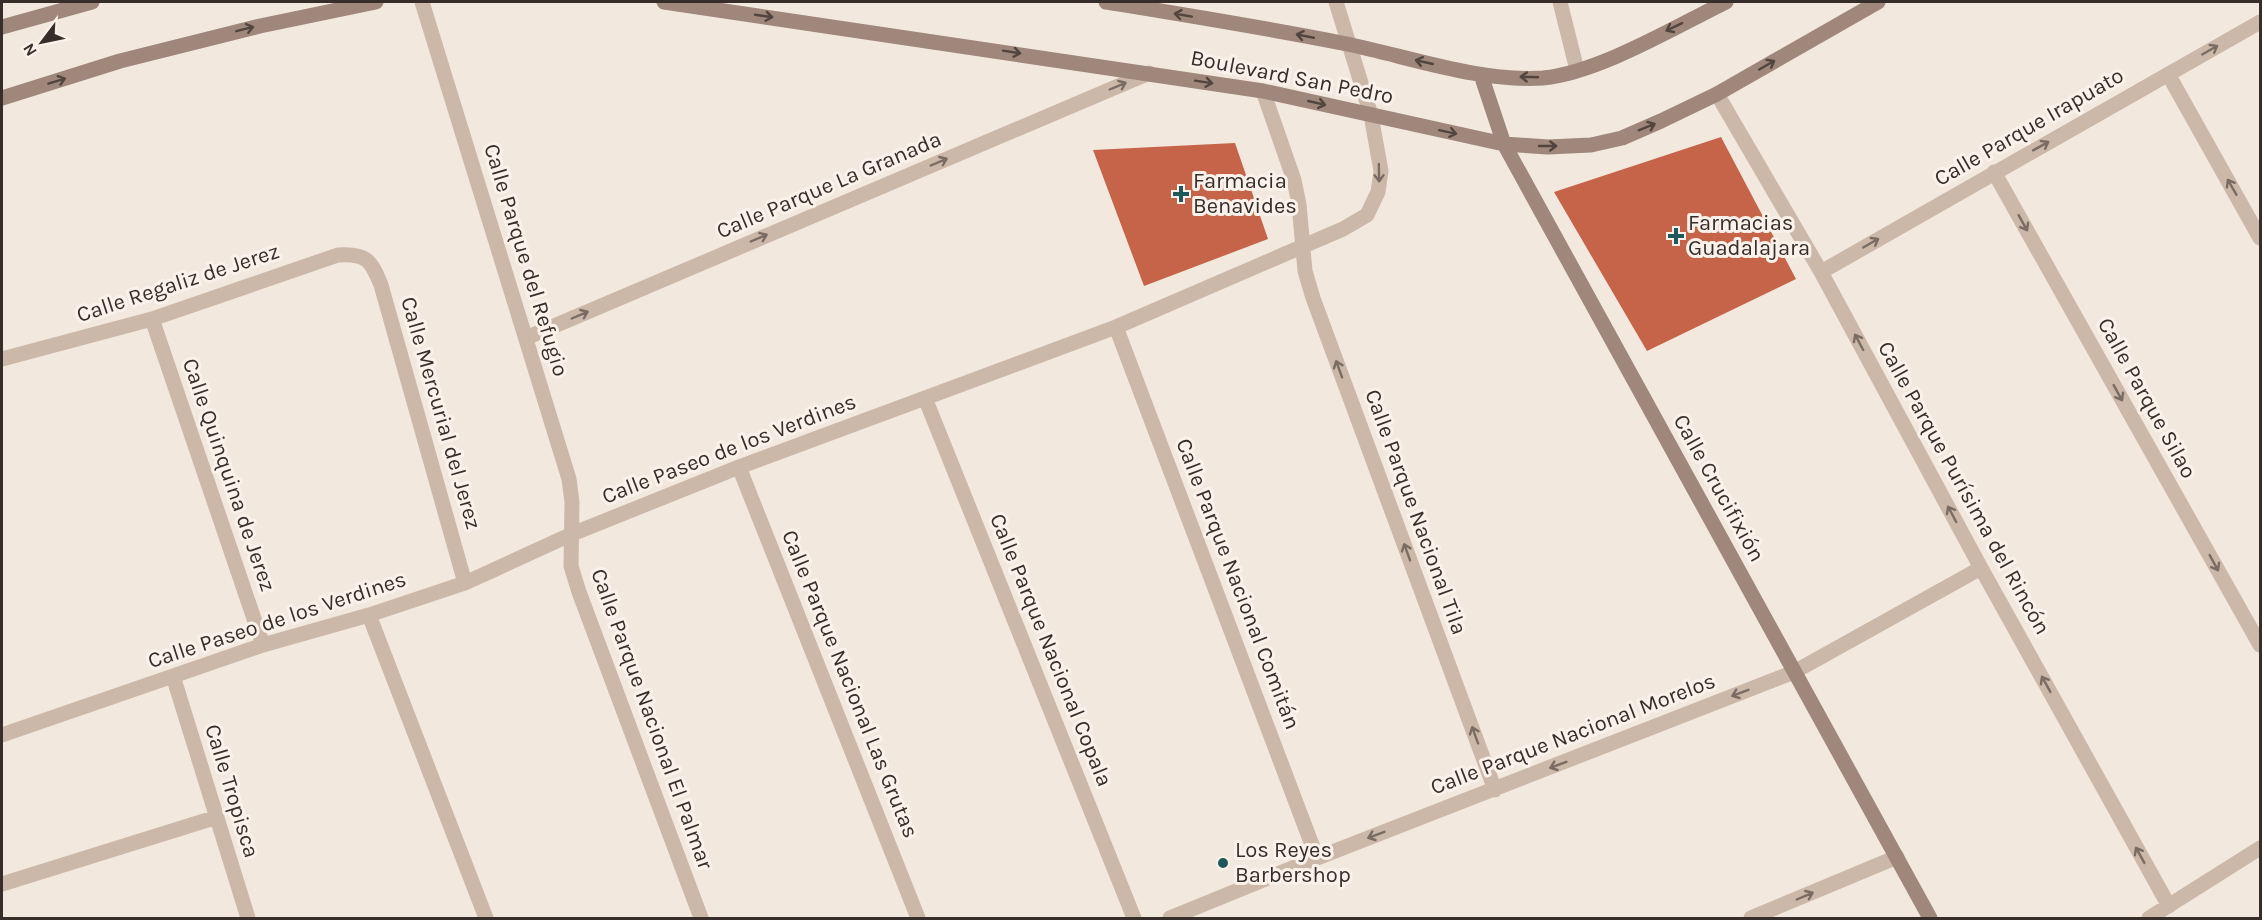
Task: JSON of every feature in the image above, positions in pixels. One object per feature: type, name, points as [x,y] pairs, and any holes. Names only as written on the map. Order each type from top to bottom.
[{"type":"street","points":[[2,27],[92,2]]},
{"type":"street","points":[[2,98],[120,61],[260,26],[376,2]]},
{"type":"street","name":"Calle Parque del Refugio","points":[[422,2],[569,479],[572,534]]},
{"type":"street","name":"Boulevard San Pedro","points":[[664,2],[1263,91],[1504,144],[1548,147],[1591,144],[1622,138],[1662,122],[1717,94],[1878,2]]},
{"type":"street","name":"Boulevard San Pedro","points":[[1106,2],[1262,28],[1481,75],[1543,78],[1577,70],[1611,58],[1726,2]]},
{"type":"street","points":[[1336,2],[1371,115]]},
{"type":"street","points":[[1560,2],[1577,70]]},
{"type":"street","name":"Calle Parque Irapuato","points":[[1821,272],[2260,21]]},
{"type":"street","name":"Calle Parque La Granada","points":[[526,338],[1149,73]]},
{"type":"street","points":[[2168,74],[2260,238]]},
{"type":"street","name":"Calle Crucifixión","points":[[1481,75],[1504,144],[1930,918]]},
{"type":"street","name":"Calle Parque Nacional Tila","points":[[1263,91],[1294,180],[1299,204],[1301,248],[1313,298],[1495,789]]},
{"type":"street","name":"Calle Parque Purísima del Rincón","points":[[1717,94],[1821,272],[1981,568],[2169,906]]},
{"type":"street","name":"Calle Paseo de los Verdines","points":[[2,735],[263,645],[369,615],[465,583],[572,534],[739,467],[1116,327],[1343,229],[1366,215],[1378,192],[1381,171],[1371,115]]},
{"type":"street","name":"Calle Parque Silao","points":[[1994,172],[2260,645]]},
{"type":"street","name":"Calle Regaliz de Jerez","points":[[2,359],[152,319],[338,255],[355,253],[367,259]]},
{"type":"street","name":"Calle Mercurial del Jerez","points":[[367,259],[375,270],[381,285],[465,583]]},
{"type":"street","name":"Calle Quinquina de Jerez","points":[[152,319],[263,645]]},
{"type":"street","name":"Calle Parque Nacional Comitán","points":[[1116,327],[1317,858]]},
{"type":"street","name":"Calle Parque Nacional Copala","points":[[925,398],[1134,918]]},
{"type":"street","name":"Calle Parque Nacional Las Grutas","points":[[739,467],[918,918]]},
{"type":"street","name":"Calle Parque Nacional El Palmar","points":[[572,534],[572,566],[579,592],[701,918]]},
{"type":"street","name":"Calle Parque Nacional Morelos","points":[[1170,918],[1317,858],[1794,672],[1981,568]]},
{"type":"street","points":[[369,615],[486,918]]},
{"type":"street","name":"Calle Tropisca","points":[[173,676],[248,918]]},
{"type":"street","points":[[2,884],[217,818]]},
{"type":"street","points":[[2149,918],[2260,848]]},
{"type":"street","points":[[1751,918],[1897,857]]},
{"type":"building","name":"Farmacias Guadalajara","points":[[1721,137],[1796,279],[1647,351],[1554,192]]},
{"type":"building","name":"Farmacia Benavides","points":[[1235,143],[1268,239],[1144,286],[1093,150]]},
{"type":"place","name":"Farmacia Benavides","points":[[1181,194]]},
{"type":"place","name":"Farmacias Guadalajara","points":[[1676,236]]},
{"type":"place","name":"Los Reyes Barbershop","points":[[1223,863]]}]
